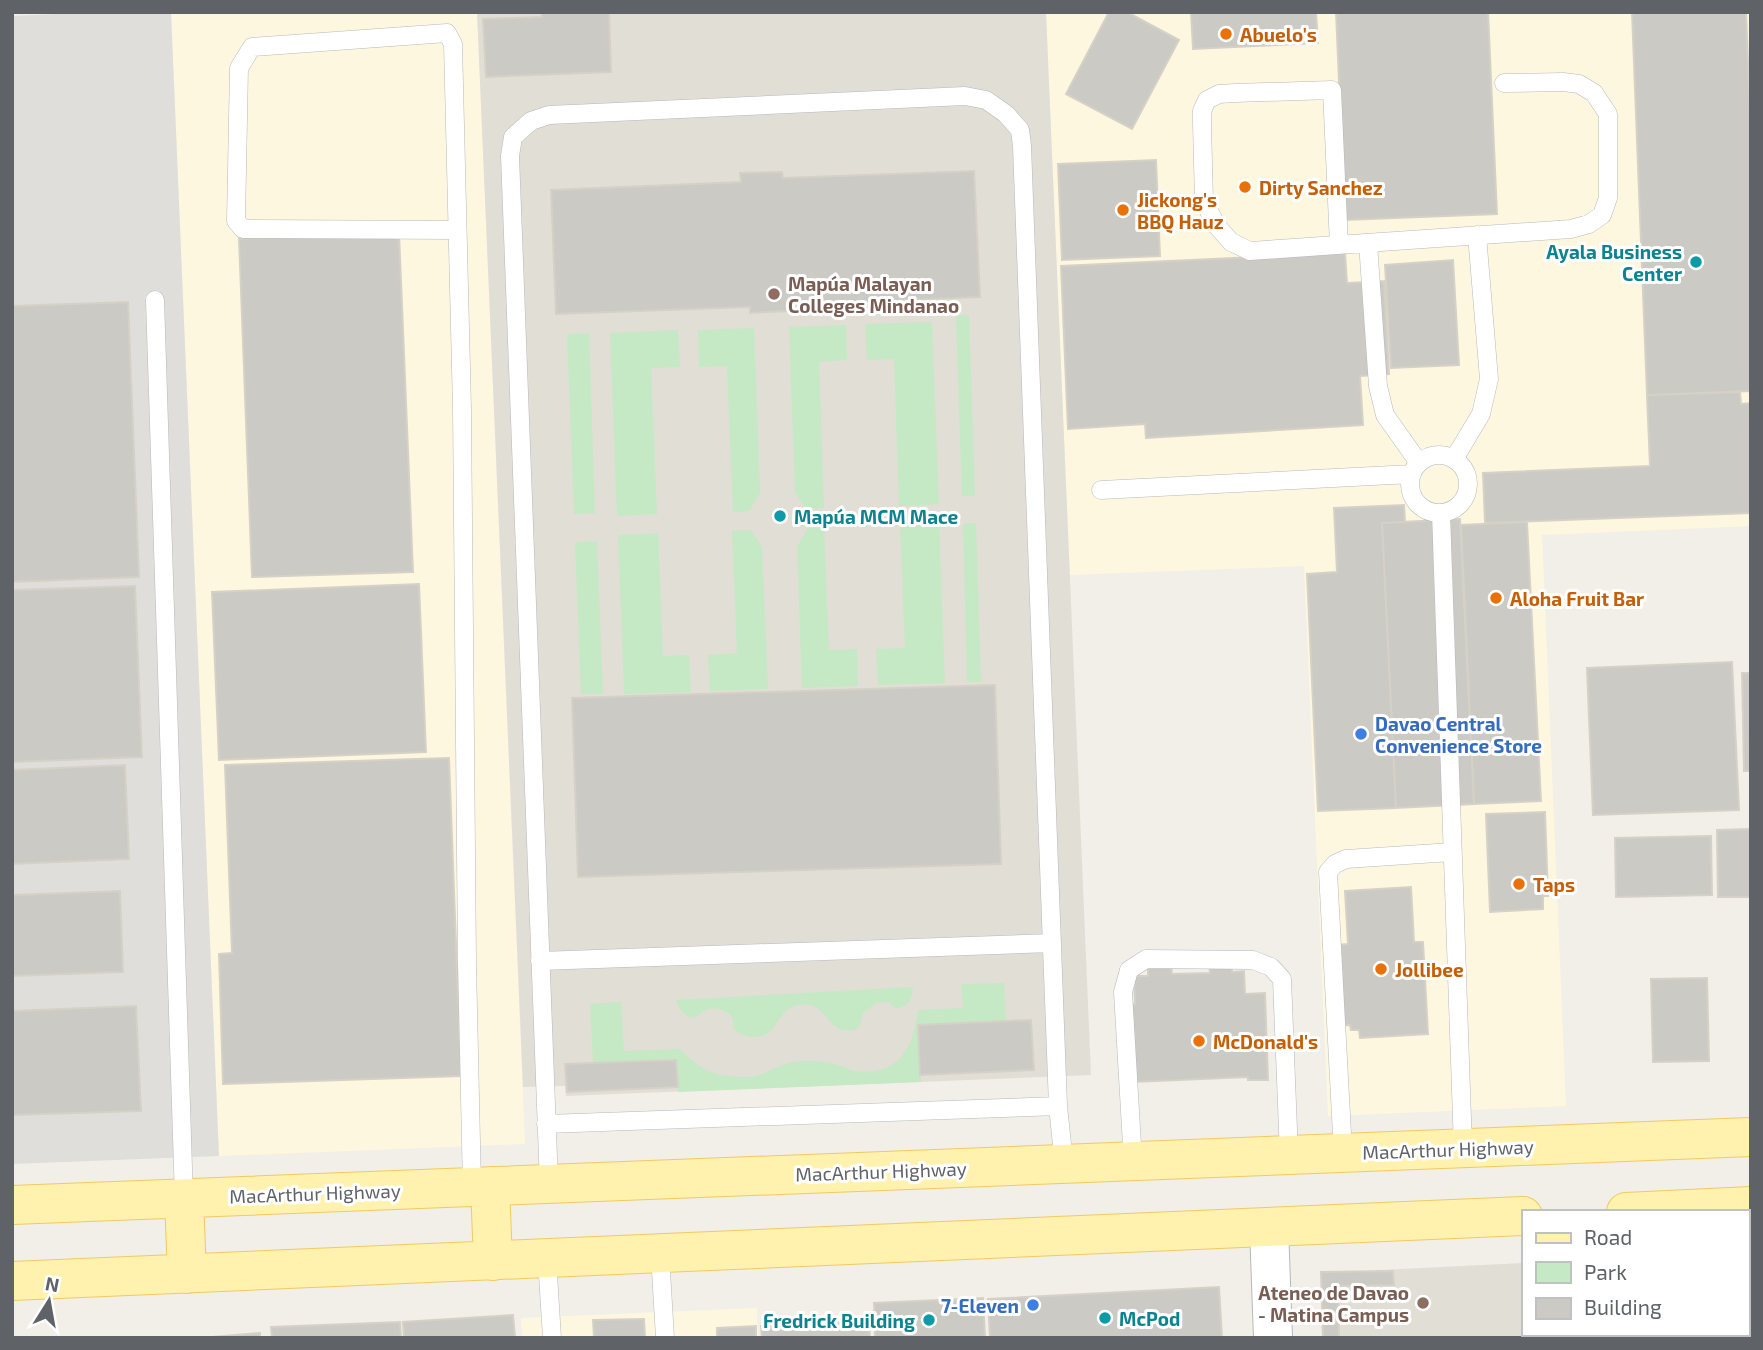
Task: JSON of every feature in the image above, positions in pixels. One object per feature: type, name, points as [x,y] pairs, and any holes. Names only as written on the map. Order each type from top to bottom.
[{"type":"main road","name":"MacArthur Highway","points":[[12,1205],[1751,1137]]},
{"type":"main road","points":[[481,1187],[493,1261]]},
{"type":"main road","points":[[184,1199],[187,1274]]},
{"type":"main road","points":[[1668,1210],[1751,1206]]},
{"type":"main road","points":[[12,1281],[1522,1216]]},
{"type":"street","points":[[1269,1227],[1273,1338]]},
{"type":"lane","points":[[457,230],[243,229],[236,221],[239,68],[252,47],[447,33],[453,44],[461,409],[467,963],[481,1187]]},
{"type":"lane","points":[[1339,245],[1332,90],[1219,94],[1207,100],[1202,111],[1204,202],[1217,226],[1231,242],[1250,251],[1339,245],[1368,243],[1477,235],[1571,229],[1602,215],[1608,198],[1608,114],[1594,93],[1579,84],[1563,82],[1504,83]]},
{"type":"lane","points":[[549,1184],[510,156],[513,137],[531,121],[549,115],[965,96],[986,100],[1006,114],[1020,130],[1022,146],[1058,1106],[1063,1164]]},
{"type":"lane","points":[[1454,459],[1481,414],[1489,379],[1477,235]]},
{"type":"lane","points":[[1368,243],[1378,386],[1385,415],[1416,468]]},
{"type":"lane","points":[[155,300],[184,1199]]},
{"type":"lane","points":[[1430,457],[1454,459],[1467,475],[1466,496],[1460,505],[1441,513],[1430,512],[1419,506],[1410,485],[1416,468],[1430,457]]},
{"type":"lane","points":[[1101,490],[1416,468]]},
{"type":"lane","points":[[1441,513],[1463,1149]]},
{"type":"lane","points":[[1343,1153],[1328,872],[1335,864],[1346,859],[1452,852]]},
{"type":"lane","points":[[540,961],[1052,943]]},
{"type":"lane","points":[[1133,1162],[1123,992],[1129,970],[1146,959],[1254,960],[1271,967],[1282,979],[1289,1155]]},
{"type":"lane","points":[[546,1124],[1058,1106]]},
{"type":"lane","points":[[660,1254],[665,1338]]},
{"type":"lane","points":[[547,1259],[552,1338]]},
{"type":"shaded area","points":[[171,12],[477,12],[525,1144],[219,1156]]},
{"type":"shaded area","points":[[171,12],[219,1156],[12,1164],[12,16]]},
{"type":"shaded area","name":"Mapúa Malayan Colleges Mindanao","points":[[477,12],[1046,12],[1091,1075],[566,1096],[565,1086],[523,1087]]},
{"type":"shaded area","points":[[1046,12],[1751,12],[1751,526],[1542,535],[1566,1106],[1328,1116],[1304,566],[1070,575]]},
{"type":"shaded area","name":"Ateneo de Davao - Matina Campus","points":[[1751,1253],[1751,1338],[1323,1338],[1321,1273],[1522,1263],[1522,1336],[1749,1336]]},
{"type":"shaded area","points":[[757,1308],[758,1338],[522,1338],[521,1318]]},
{"type":"green space","points":[[969,315],[975,496],[962,496],[956,316]]},
{"type":"green space","points":[[932,322],[939,504],[899,506],[894,359],[867,360],[865,324]]},
{"type":"green space","points":[[846,325],[847,360],[819,362],[824,508],[806,509],[795,492],[789,327]]},
{"type":"green space","points":[[754,328],[760,493],[749,511],[733,512],[727,366],[699,367],[698,330]]},
{"type":"green space","points":[[678,330],[680,367],[651,368],[657,514],[617,516],[610,333]]},
{"type":"green space","points":[[589,333],[595,513],[574,514],[567,334]]},
{"type":"green space","points":[[976,523],[981,682],[967,682],[963,524]]},
{"type":"green space","points":[[939,524],[945,683],[878,685],[876,649],[905,648],[900,525]]},
{"type":"green space","points":[[824,527],[829,650],[857,649],[858,686],[802,688],[797,547],[808,528]]},
{"type":"green space","points":[[751,530],[762,547],[768,689],[710,691],[708,655],[737,653],[732,531]]},
{"type":"green space","points":[[658,533],[663,656],[689,655],[691,692],[624,694],[618,535]]},
{"type":"green space","points":[[597,541],[603,694],[581,694],[575,542]]},
{"type":"green space","points":[[1004,983],[1006,1021],[918,1025],[921,1082],[678,1092],[676,1060],[593,1063],[590,1004],[621,1002],[624,1051],[680,1049],[707,1070],[731,1076],[755,1076],[786,1064],[807,1061],[834,1064],[854,1071],[876,1071],[887,1068],[902,1056],[911,1040],[918,1010],[963,1008],[961,984]]},
{"type":"green space","points":[[913,987],[906,1005],[895,1009],[891,1002],[876,1003],[863,1013],[860,1025],[855,1030],[837,1028],[816,1008],[799,1005],[785,1012],[768,1033],[752,1037],[735,1030],[732,1017],[724,1011],[709,1009],[696,1017],[689,1017],[681,1010],[676,1000]]},
{"type":"building","points":[[541,12],[609,12],[611,72],[486,77],[483,19],[542,17]]},
{"type":"building","points":[[1109,12],[1127,12],[1179,40],[1132,129],[1066,94]]},
{"type":"building","points":[[1191,12],[1316,12],[1318,43],[1193,49]]},
{"type":"building","points":[[1336,12],[1488,12],[1497,214],[1345,220]]},
{"type":"building","name":"Ayala Business Center","points":[[1632,12],[1746,12],[1751,133],[1751,391],[1647,395]]},
{"type":"building","points":[[1156,160],[1160,256],[1062,260],[1058,164]]},
{"type":"building","points":[[974,171],[980,297],[787,305],[788,311],[750,313],[750,307],[556,314],[551,190],[741,182],[740,173],[782,172],[783,178]]},
{"type":"building","points":[[399,233],[413,572],[252,577],[239,239]]},
{"type":"building","points":[[1345,253],[1347,283],[1384,281],[1389,374],[1360,376],[1363,425],[1146,438],[1145,424],[1068,429],[1061,266]]},
{"type":"building","points":[[1453,260],[1459,365],[1391,368],[1385,265]]},
{"type":"building","points":[[128,302],[139,577],[12,582],[12,306]]},
{"type":"building","points":[[1740,392],[1741,404],[1751,403],[1751,513],[1485,523],[1483,473],[1650,466],[1647,395]]},
{"type":"building","points":[[1404,505],[1405,522],[1382,523],[1396,808],[1318,811],[1307,574],[1337,572],[1334,508]]},
{"type":"building","points":[[1460,519],[1474,804],[1396,808],[1382,523]]},
{"type":"building","points":[[1527,522],[1541,801],[1474,804],[1461,525]]},
{"type":"building","points":[[419,584],[426,752],[219,760],[212,592]]},
{"type":"building","points":[[135,586],[142,757],[12,762],[12,590]]},
{"type":"building","points":[[1732,662],[1739,810],[1593,815],[1587,668]]},
{"type":"building","points":[[1742,673],[1751,673],[1751,771],[1744,771]]},
{"type":"building","points":[[995,685],[1001,864],[578,877],[572,698]]},
{"type":"building","points":[[449,758],[461,1076],[223,1084],[219,954],[232,953],[225,765]]},
{"type":"building","points":[[125,765],[129,859],[12,864],[12,770]]},
{"type":"building","points":[[1545,812],[1548,896],[1543,896],[1543,909],[1490,912],[1486,814]]},
{"type":"building","points":[[1751,829],[1751,897],[1718,897],[1717,830]]},
{"type":"building","points":[[1711,836],[1712,895],[1616,897],[1615,838]]},
{"type":"building","name":"Jollibee","points":[[1411,887],[1414,942],[1423,942],[1428,1034],[1360,1038],[1359,1030],[1351,1030],[1350,1025],[1328,1026],[1337,945],[1348,944],[1345,891]]},
{"type":"building","points":[[120,891],[123,972],[12,976],[12,895]]},
{"type":"building","name":"McDonald's","points":[[1231,963],[1232,972],[1244,971],[1245,994],[1265,993],[1268,1080],[1248,1080],[1248,1077],[1133,1082],[1129,1004],[1135,1004],[1134,976],[1148,976],[1148,966],[1171,965],[1172,974],[1210,973],[1209,964]]},
{"type":"building","points":[[1707,978],[1709,1061],[1653,1062],[1651,979]]},
{"type":"building","points":[[136,1006],[141,1111],[12,1115],[12,1011]]},
{"type":"building","points":[[1031,1020],[1034,1070],[920,1075],[918,1025]]},
{"type":"building","points":[[676,1060],[678,1087],[567,1092],[565,1064]]},
{"type":"building","points":[[1393,1271],[1394,1285],[1338,1286],[1339,1338],[1323,1338],[1321,1272]]},
{"type":"building","name":"McPod","points":[[1219,1287],[1222,1338],[990,1338],[988,1299]]},
{"type":"building","name":"Fredrick Building","points":[[983,1298],[985,1338],[875,1338],[874,1303]]},
{"type":"building","points":[[513,1315],[515,1338],[404,1338],[403,1322]]},
{"type":"building","points":[[644,1319],[645,1338],[594,1338],[593,1320]]},
{"type":"building","points":[[869,1321],[870,1338],[762,1338],[761,1326]]},
{"type":"building","points":[[400,1322],[401,1338],[272,1338],[271,1327]]},
{"type":"building","points":[[756,1326],[756,1338],[717,1338],[717,1328]]},
{"type":"building","points":[[260,1333],[260,1338],[200,1338]]},
{"type":"place","name":"Abuelo's","points":[[1226,34]]},
{"type":"place","name":"Dirty Sanchez","points":[[1245,187]]},
{"type":"place","name":"Jickong's BBQ Hauz","points":[[1123,210]]},
{"type":"place","name":"Ayala Business Center","points":[[1696,262]]},
{"type":"place","name":"Mapúa Malayan Colleges Mindanao","points":[[774,294]]},
{"type":"place","name":"Mapúa MCM Mace","points":[[780,516]]},
{"type":"place","name":"Aloha Fruit Bar","points":[[1496,598]]},
{"type":"place","name":"Davao Central Convenience Store","points":[[1361,734]]},
{"type":"place","name":"Taps","points":[[1519,884]]},
{"type":"place","name":"Jollibee","points":[[1381,969]]},
{"type":"place","name":"McDonald's","points":[[1199,1041]]},
{"type":"place","name":"Ateneo de Davao - Matina Campus","points":[[1423,1303]]},
{"type":"place","name":"7-Eleven","points":[[1033,1305]]},
{"type":"place","name":"McPod","points":[[1105,1318]]},
{"type":"place","name":"Fredrick Building","points":[[929,1320]]}]
